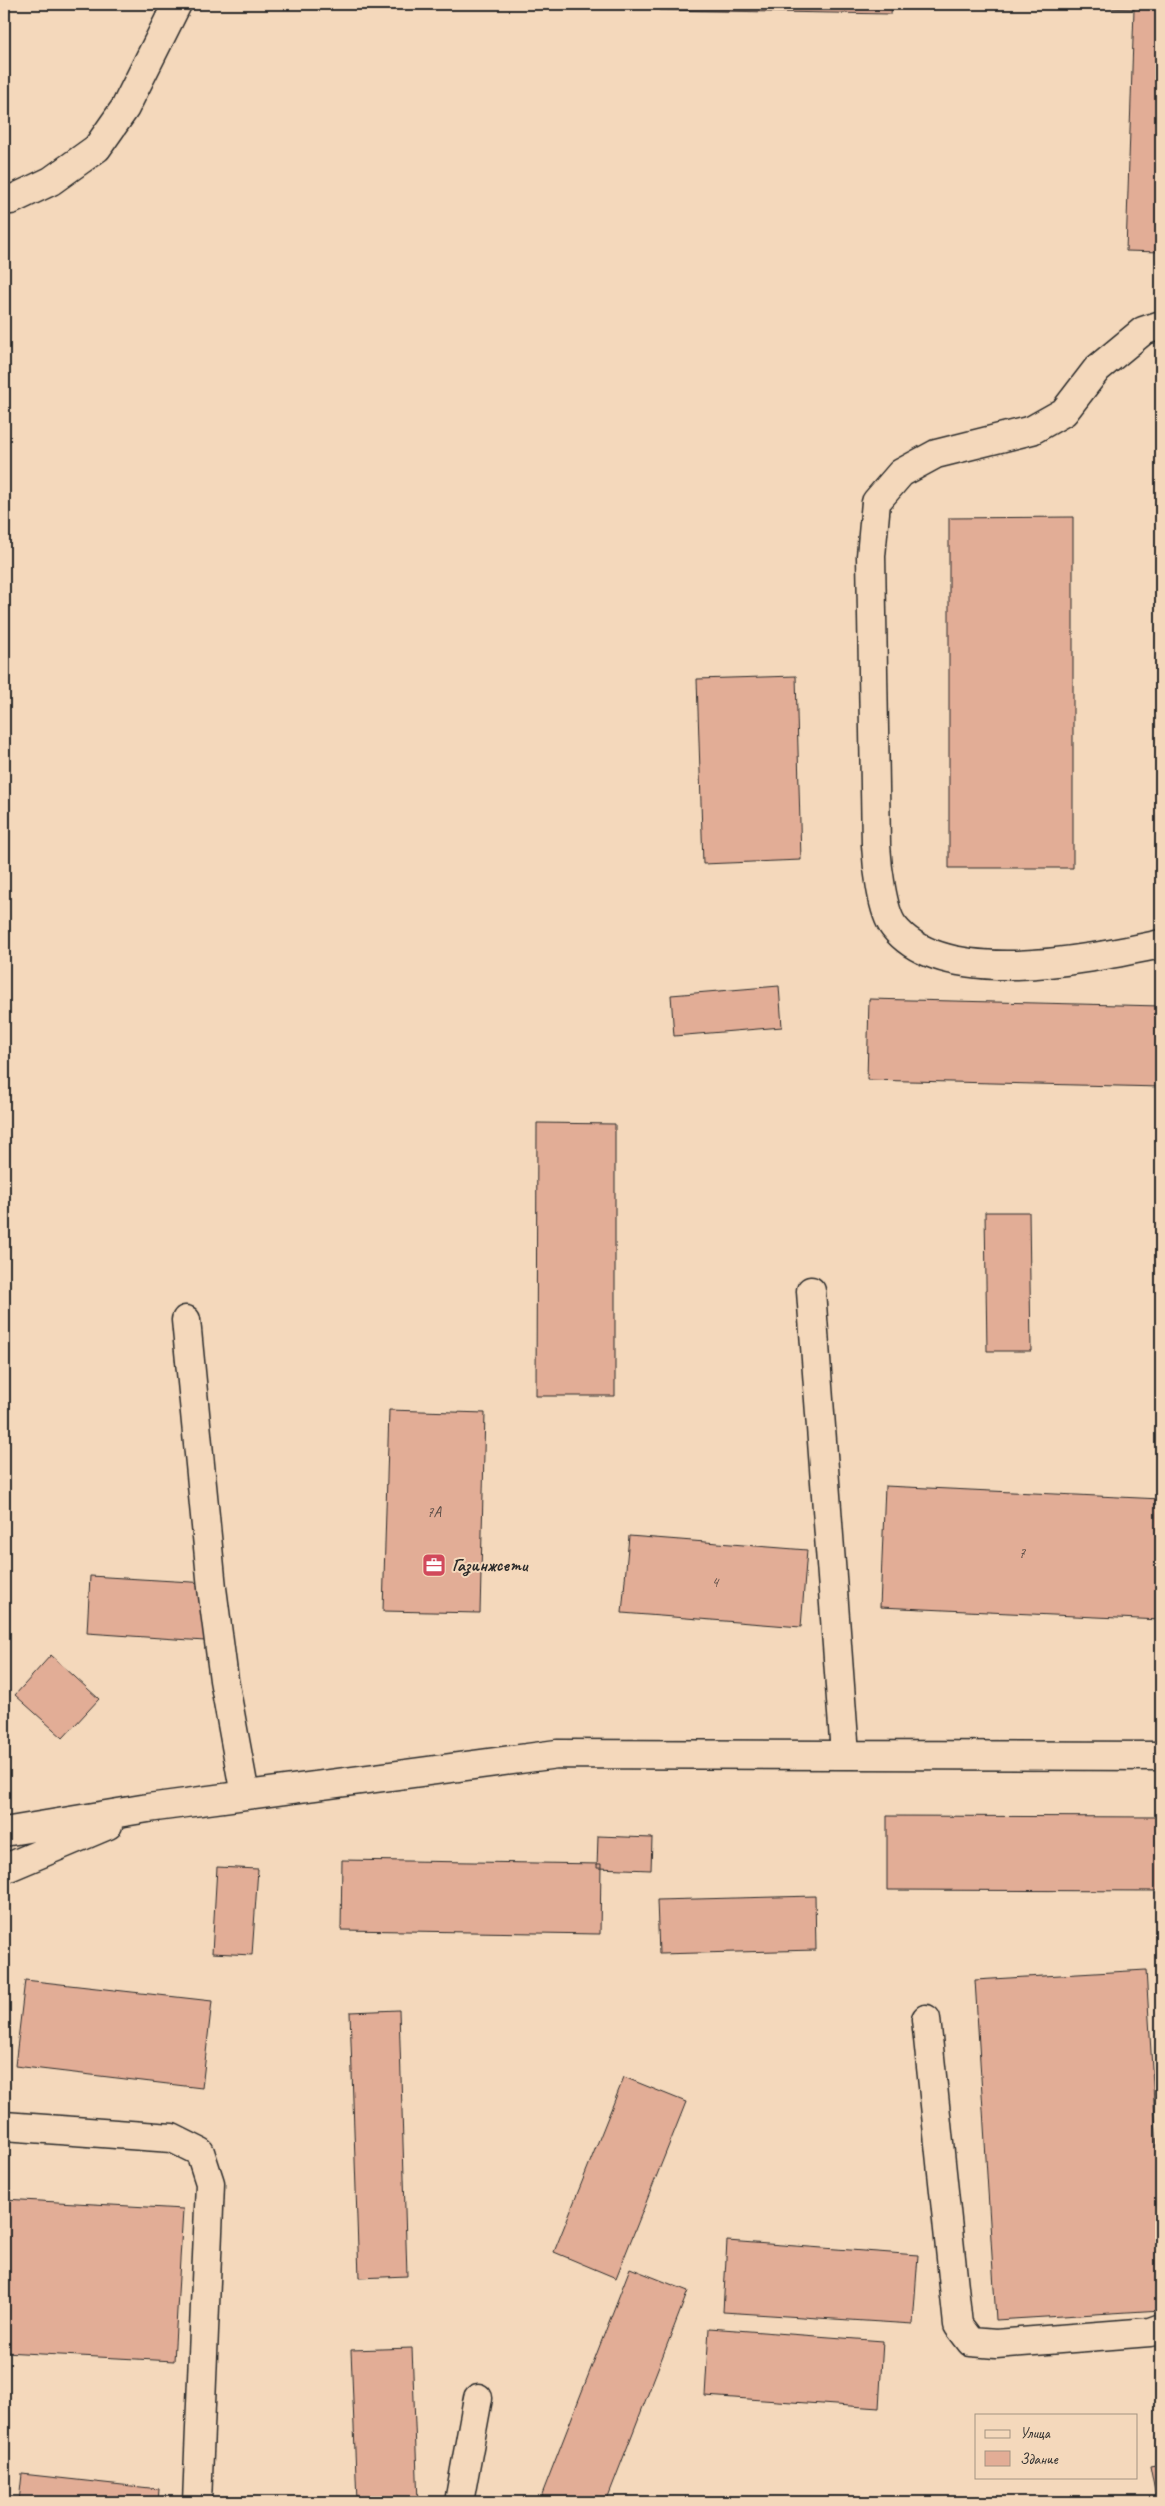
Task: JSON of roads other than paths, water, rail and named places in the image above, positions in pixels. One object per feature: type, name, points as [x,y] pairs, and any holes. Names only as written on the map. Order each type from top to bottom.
[{"type":"street","points":[[4,201],[11,200],[51,181],[97,148],[125,108],[177,4]]},
{"type":"street","points":[[1161,325],[1143,331],[1097,369],[1064,412],[1040,426],[1032,430],[936,454],[901,472],[876,502],[871,556],[876,845],[880,884],[893,926],[916,946],[942,958],[989,965],[1081,961],[1161,944]]},
{"type":"street","points":[[811,1291],[846,1754]]},
{"type":"street","points":[[186,1320],[213,1597],[224,1680],[245,1795]]},
{"type":"street","points":[[4,1832],[148,1808],[557,1754],[1161,1756]]},
{"type":"street","points":[[4,1869],[148,1808]]},
{"type":"street","points":[[926,2019],[958,2325],[971,2342],[996,2344],[1150,2332],[1161,2328]]},
{"type":"street","points":[[4,2126],[172,2138],[200,2152],[210,2184],[197,2502]]},
{"type":"street","points":[[459,2502],[478,2398]]},
{"type":"place","name":"Газинжсети","points":[[434,1565]]}]
